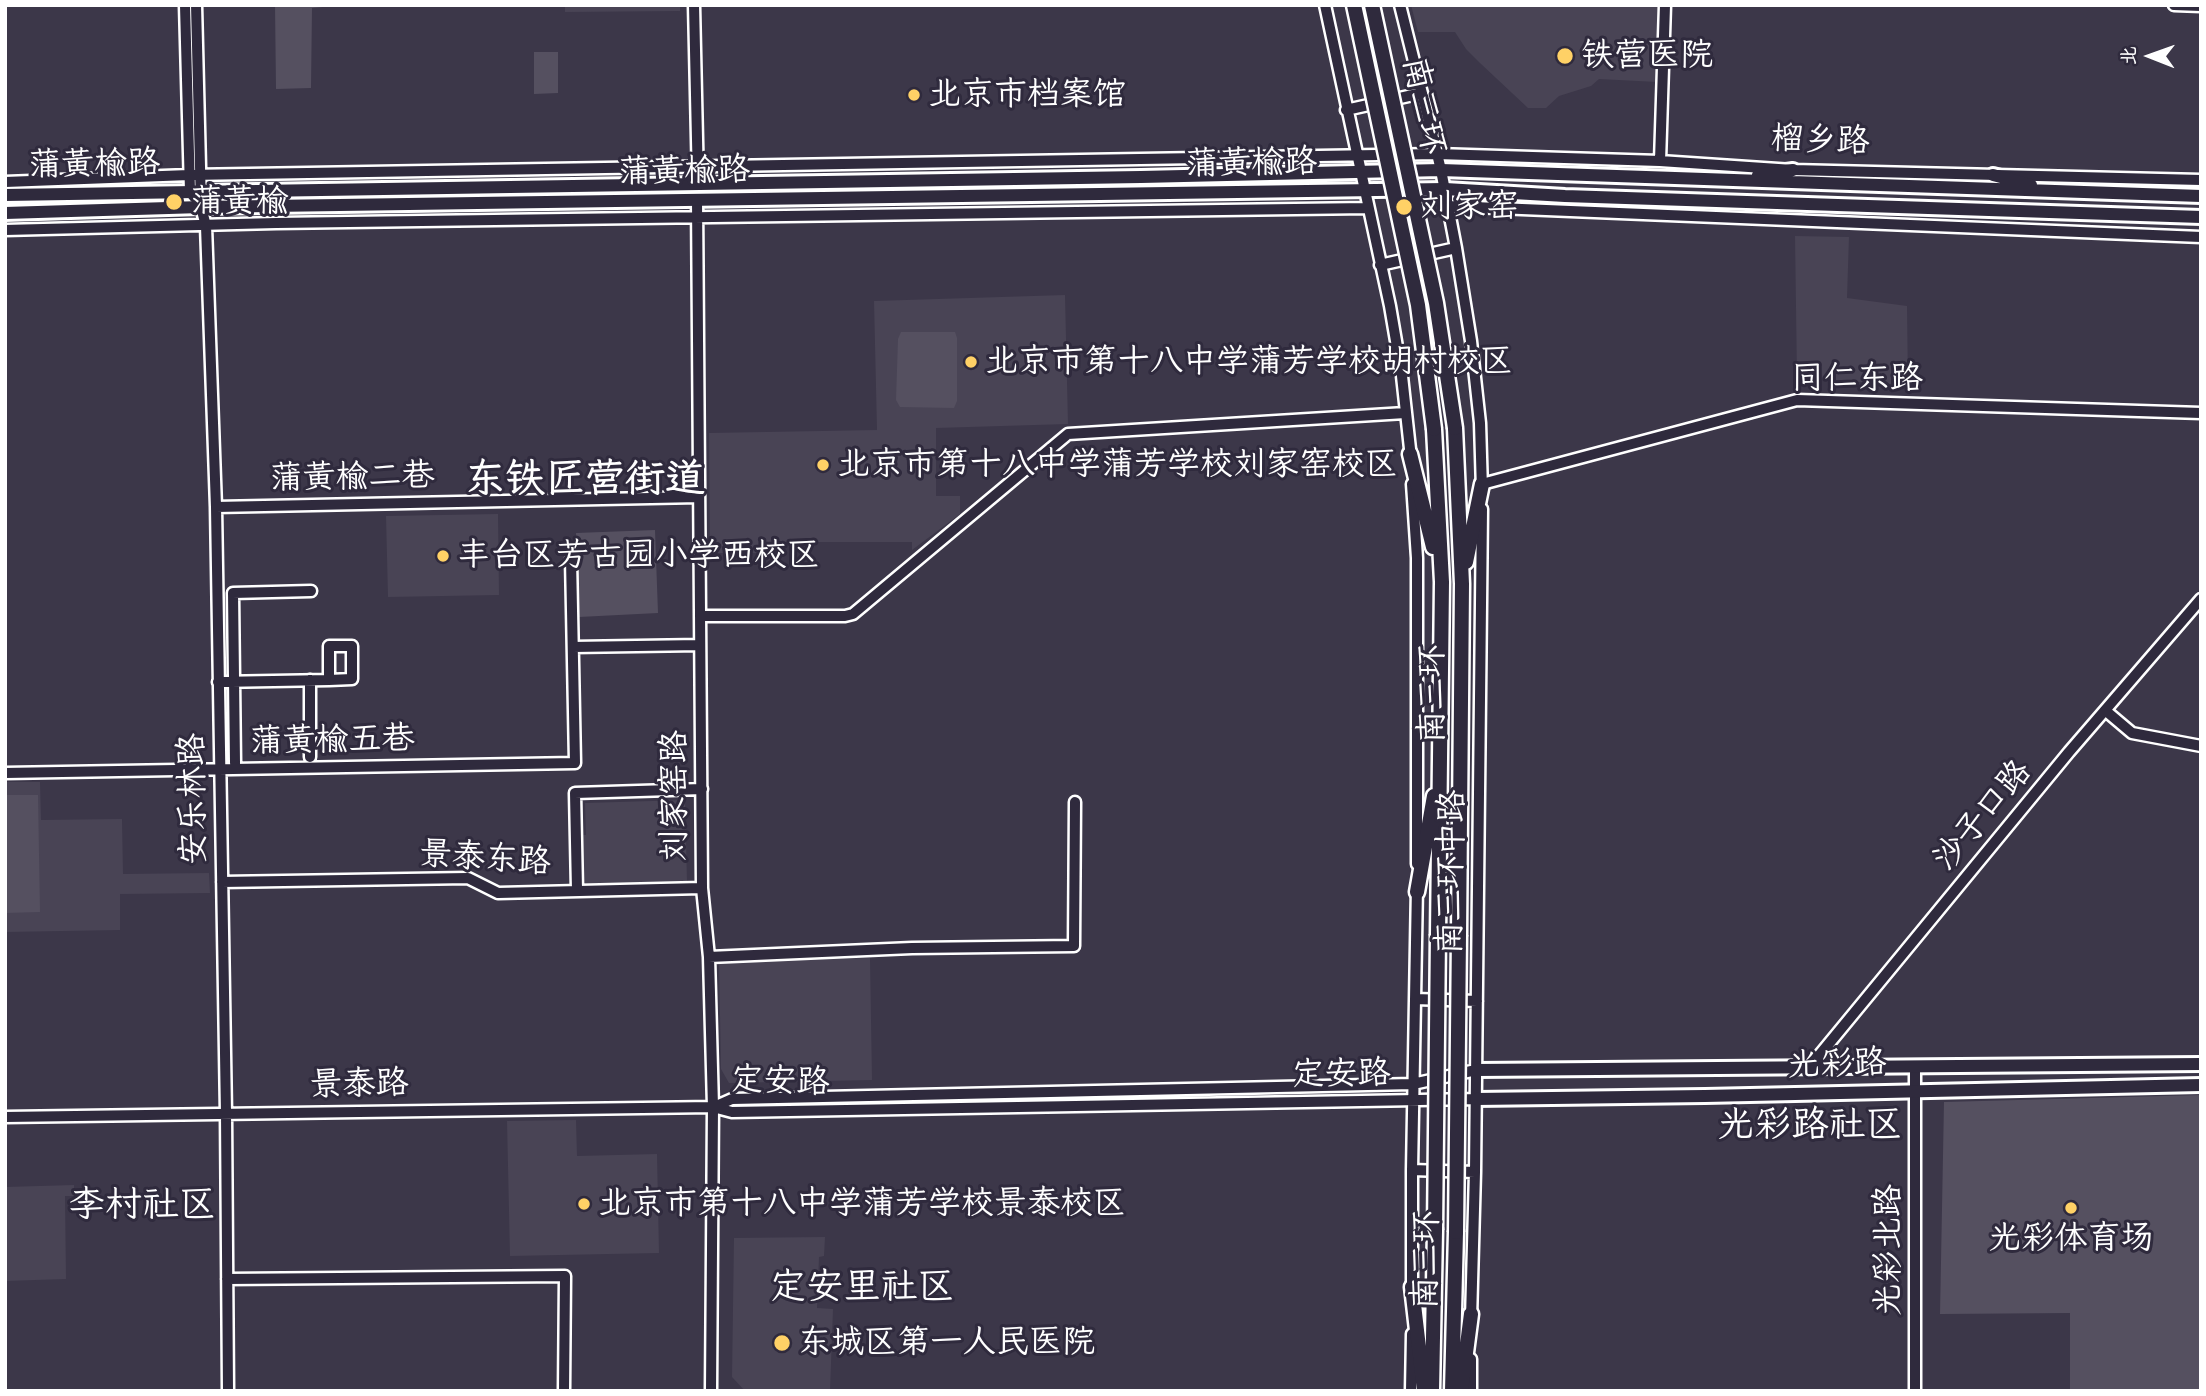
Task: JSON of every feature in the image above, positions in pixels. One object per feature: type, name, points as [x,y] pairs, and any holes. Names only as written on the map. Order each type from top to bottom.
[{"type":"highway","name":"南三环","points":[[1354,5],[1418,305],[1434,429],[1442,582],[1432,1391]]},
{"type":"highway","name":"南三环","points":[[1373,5],[1436,303],[1455,428],[1462,584],[1452,1391]]},
{"type":"highway","points":[[1410,454],[1442,582]]},
{"type":"highway","points":[[1462,584],[1482,484]]},
{"type":"highway","points":[[1417,892],[1441,754]]},
{"type":"highway","points":[[1412,1287],[1424,1391]]},
{"type":"highway","points":[[1461,1391],[1471,1314]]},
{"type":"main road","name":"榴乡路","points":[[1360,172],[1441,170],[2201,196]]},
{"type":"main road","points":[[1731,180],[1793,170]]},
{"type":"main road","name":"蒲黄榆路","points":[[5,195],[1360,172]]},
{"type":"main road","points":[[1993,175],[2052,191]]},
{"type":"main road","name":"榴乡路","points":[[1364,191],[1445,189],[2201,217]]},
{"type":"main road","name":"蒲黄榆路","points":[[5,213],[1364,191]]},
{"type":"main road","name":"光彩路","points":[[1476,1070],[2201,1064]]},
{"type":"main road","name":"光彩路","points":[[1476,1099],[1705,1097],[2201,1085]]},
{"type":"street","points":[[185,5],[195,175]]},
{"type":"street","points":[[195,175],[196,5]]},
{"type":"street","points":[[694,5],[698,184]]},
{"type":"street","name":"南三环中路","points":[[1325,5],[1402,376],[1417,558],[1417,892],[1411,1391]]},
{"type":"street","name":"南三环中路","points":[[1400,5],[1449,206],[1480,423],[1482,484],[1471,1391]]},
{"type":"street","points":[[1660,161],[1665,5]]},
{"type":"street","points":[[2174,5],[2201,6]]},
{"type":"street","points":[[1346,110],[1422,93]]},
{"type":"street","name":"榴乡路","points":[[5,182],[195,175],[1437,154],[1660,161],[1793,170],[2201,180]]},
{"type":"street","name":"安乐林路","points":[[195,175],[195,191],[206,226],[216,507],[229,1391]]},
{"type":"street","points":[[1003,196],[1016,214]]},
{"type":"street","name":"刘家窑路","points":[[697,200],[702,888],[709,957],[713,1107],[711,1391]]},
{"type":"street","points":[[1449,206],[2201,237]]},
{"type":"street","points":[[5,230],[1368,208]]},
{"type":"street","points":[[1380,265],[1457,248]]},
{"type":"street","name":"同仁东路","points":[[1482,484],[1797,400],[2201,413]]},
{"type":"street","points":[[700,616],[853,614],[1068,434],[1405,412]]},
{"type":"street","name":"蒲黄榆二巷","points":[[216,507],[699,497]]},
{"type":"street","points":[[571,559],[573,647],[701,645]]},
{"type":"street","points":[[235,763],[233,593],[311,591]]},
{"type":"street","name":"沙子口路","points":[[1808,1069],[2201,598]]},
{"type":"street","name":"蒲黄榆五巷","points":[[5,773],[575,763],[573,647]]},
{"type":"street","points":[[310,680],[310,757]]},
{"type":"street","points":[[218,682],[329,680]]},
{"type":"street","points":[[2106,711],[2132,733],[2201,746]]},
{"type":"street","points":[[577,890],[575,793],[702,789]]},
{"type":"street","points":[[709,957],[912,948],[1074,946],[1075,802]]},
{"type":"street","name":"景泰东路","points":[[222,882],[468,878],[498,893],[702,888]]},
{"type":"street","points":[[1415,999],[1477,1001]]},
{"type":"street","name":"光彩北路","points":[[1914,1391],[1915,1067]]},
{"type":"street","name":"定安路","points":[[713,1107],[732,1099],[1413,1084],[1476,1070]]},
{"type":"street","name":"定安路","points":[[713,1107],[732,1112],[1476,1099]]},
{"type":"street","name":"景泰路","points":[[5,1117],[713,1107]]},
{"type":"street","points":[[1412,1170],[1475,1172]]},
{"type":"street","points":[[227,1279],[565,1276],[564,1391]]},
{"type":"shaded area","points":[[275,5],[345,5],[312,8],[311,88],[276,89]]},
{"type":"shaded area","points":[[565,5],[680,5],[680,11],[565,12]]},
{"type":"shaded area","name":"铁营医院","points":[[1411,5],[1659,5],[1657,82],[1599,79],[1591,86],[1559,96],[1546,108],[1528,108],[1466,49],[1455,32],[1418,32]]},
{"type":"shaded area","points":[[534,52],[558,52],[558,93],[534,94]]},
{"type":"shaded area","points":[[1795,236],[1849,237],[1847,298],[1907,306],[1908,385],[1797,378]]},
{"type":"shaded area","points":[[1065,295],[1068,424],[936,428],[936,496],[960,496],[960,514],[912,550],[912,542],[783,542],[783,553],[710,553],[709,433],[877,430],[874,301]]},
{"type":"shaded area","points":[[901,332],[955,332],[957,401],[954,408],[900,407],[896,400],[898,339]]},
{"type":"shaded area","name":"丰台区芳古园小学西校区","points":[[498,514],[499,595],[388,597],[386,516]]},
{"type":"shaded area","points":[[655,530],[658,613],[579,617],[576,533]]},
{"type":"shaded area","points":[[5,782],[40,782],[41,820],[122,819],[123,874],[209,873],[210,893],[120,894],[120,930],[5,932]]},
{"type":"shaded area","points":[[5,795],[38,795],[40,912],[5,913]]},
{"type":"shaded area","points":[[685,800],[687,882],[581,884],[580,835],[586,835],[585,803]]},
{"type":"shaded area","points":[[870,958],[872,1080],[729,1083],[721,1069],[719,961]]},
{"type":"shaded area","name":"光彩体育场","points":[[2201,1095],[2201,1391],[2070,1391],[2070,1313],[1940,1314],[1944,1102]]},
{"type":"shaded area","name":"北京市第十八中学蒲芳学校景泰校区","points":[[576,1120],[577,1156],[657,1154],[659,1253],[510,1256],[507,1121]]},
{"type":"shaded area","points":[[74,1185],[74,1196],[65,1196],[66,1279],[5,1281],[5,1187]]},
{"type":"shaded area","name":"东城区第一人民医院","points":[[825,1237],[824,1256],[819,1257],[817,1308],[833,1309],[830,1391],[745,1391],[732,1377],[734,1238]]},
{"type":"place","name":"铁营医院","points":[[1565,56]]},
{"type":"place","name":"北京市档案馆","points":[[914,95]]},
{"type":"place","name":"蒲黄榆","points":[[174,202]]},
{"type":"place","name":"刘家窑","points":[[1404,207]]},
{"type":"place","name":"北京市第十八中学蒲芳学校胡村校区","points":[[971,362]]},
{"type":"place","name":"北京市第十八中学蒲芳学校刘家窑校区","points":[[823,465]]},
{"type":"place","name":"丰台区芳古园小学西校区","points":[[443,556]]},
{"type":"place","name":"北京市第十八中学蒲芳学校景泰校区","points":[[584,1204]]},
{"type":"place","name":"光彩体育场","points":[[2071,1208]]},
{"type":"place","name":"东城区第一人民医院","points":[[782,1343]]},
{"type":"district","name":"东铁匠营街道","points":[[585,481]]},
{"type":"district","name":"光彩路社区","points":[[1810,1126]]},
{"type":"district","name":"李村社区","points":[[142,1206]]},
{"type":"district","name":"定安里社区","points":[[862,1288]]}]
